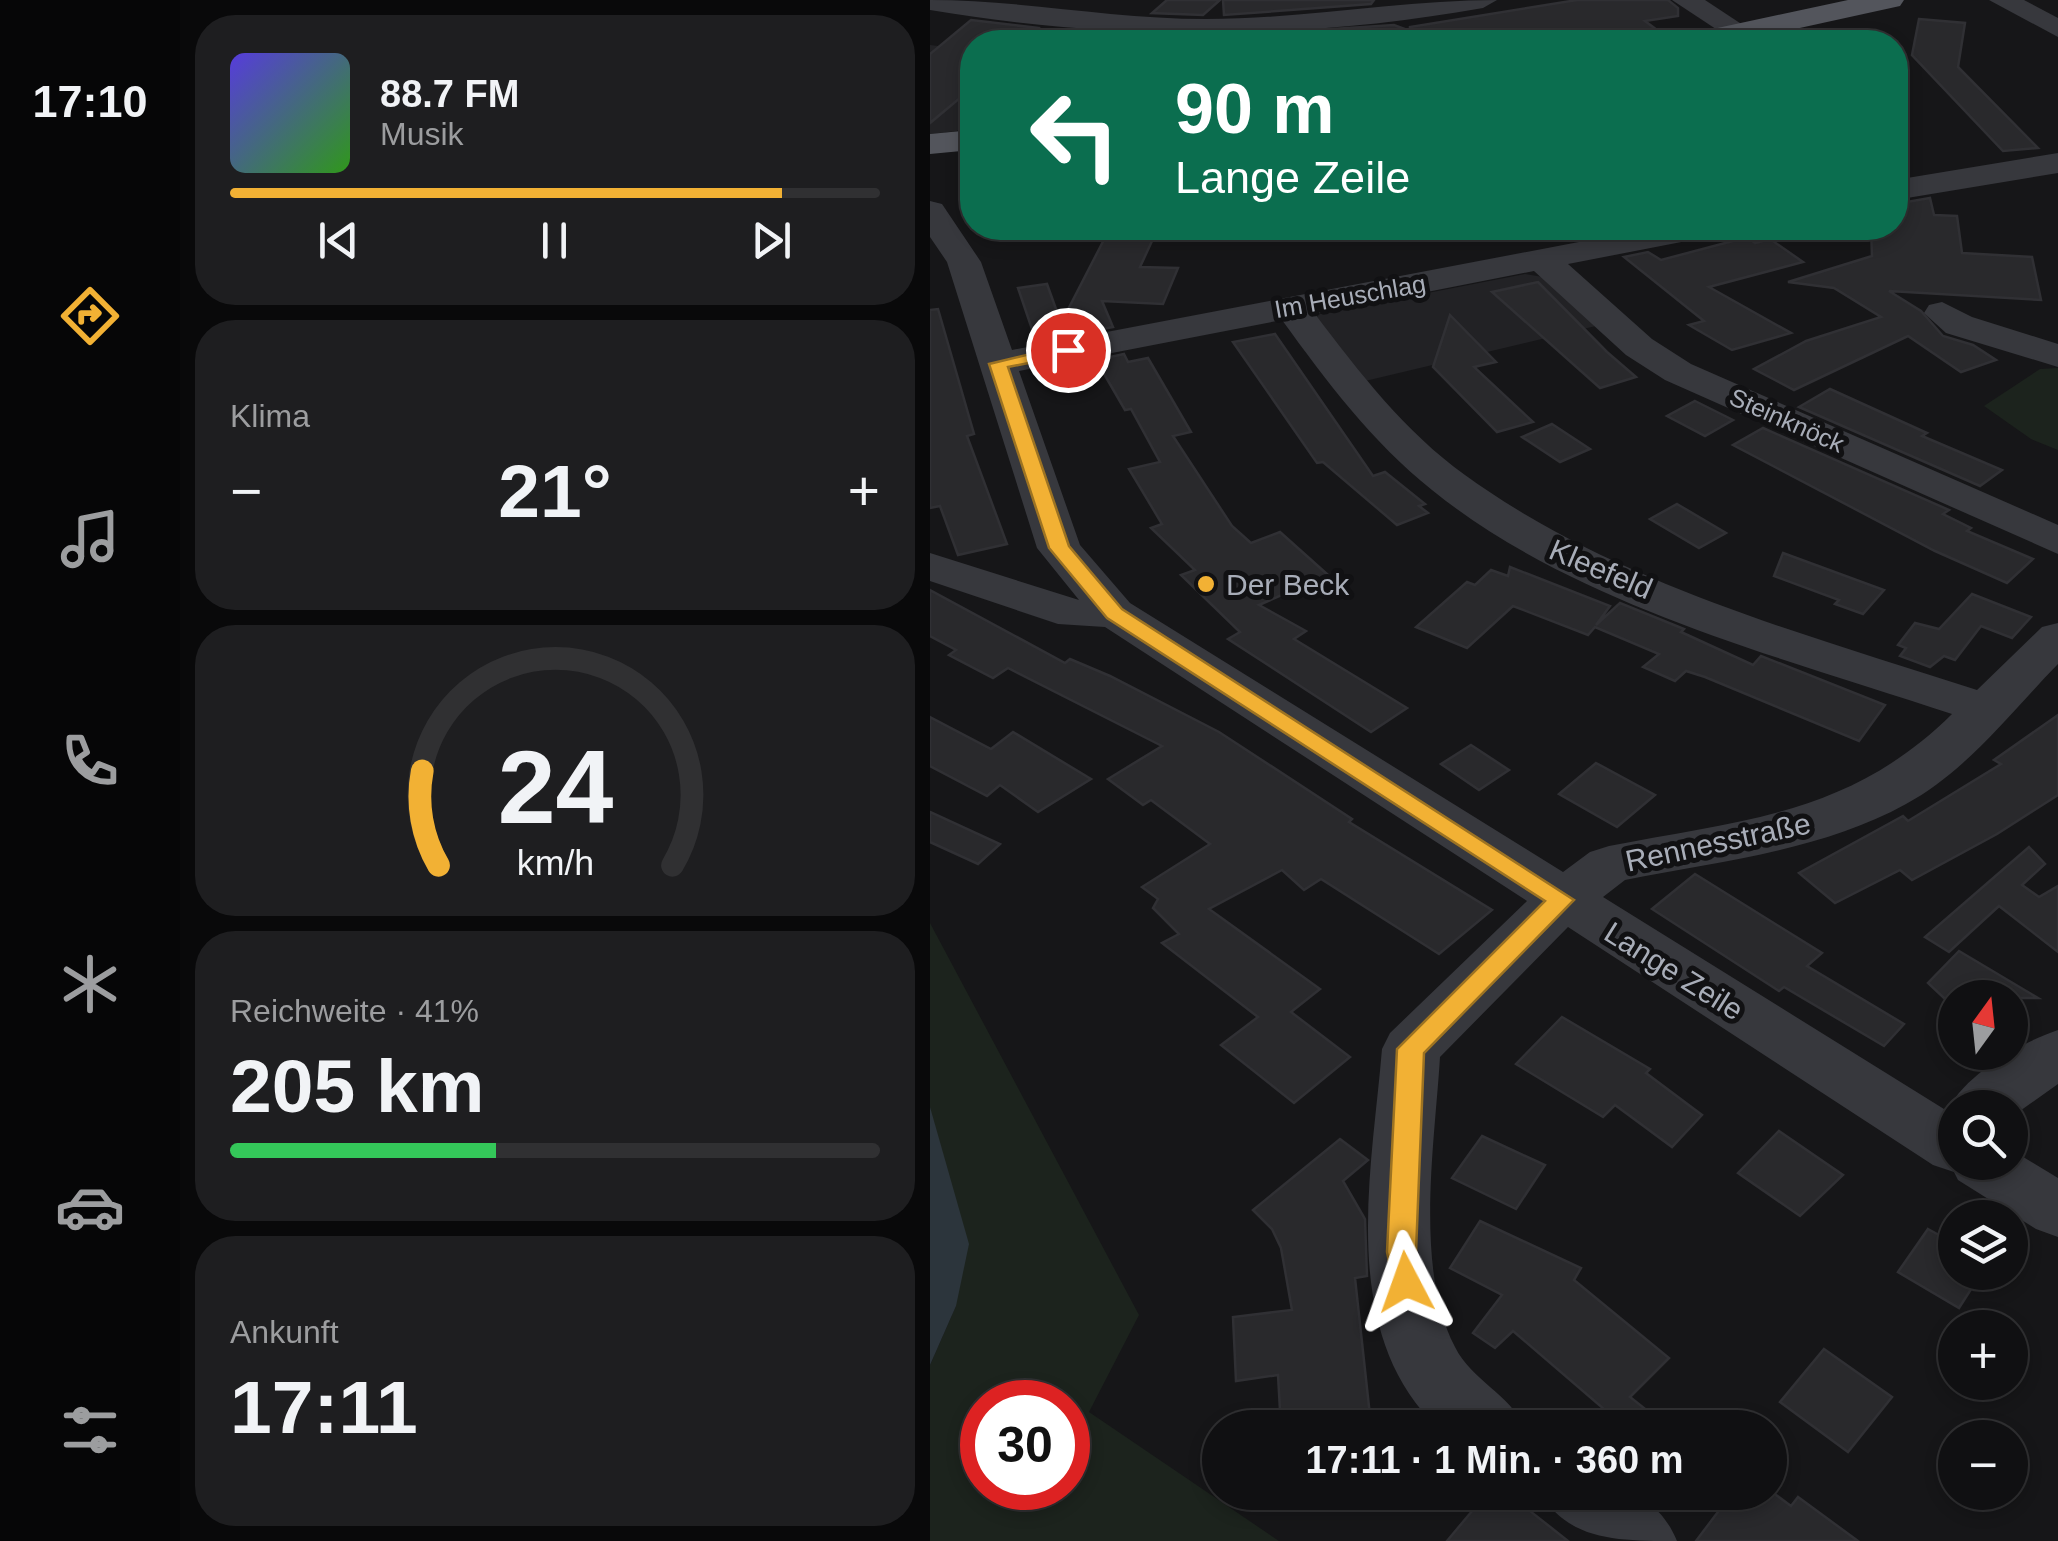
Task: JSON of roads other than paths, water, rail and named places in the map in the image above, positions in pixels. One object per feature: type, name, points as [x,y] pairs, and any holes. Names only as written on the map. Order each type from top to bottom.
[{"type":"main road","points":[[1755,30],[1890,0]]},
{"type":"street","points":[[930,2],[1068,20],[1186,26],[1312,23],[1483,0]]},
{"type":"street","points":[[1686,0],[1736,30]]},
{"type":"street","points":[[2003,0],[2058,29]]},
{"type":"street","points":[[1908,188],[2058,163]]},
{"type":"street","name":"Lange Zeile","points":[[930,211],[964,262],[1059,548],[1114,614],[1562,900],[1938,1123]]},
{"type":"street","name":"Im Heuschlag","points":[[998,364],[1642,240]]},
{"type":"street","name":"Steinknöck","points":[[1542,260],[1639,347],[1678,372],[2058,541]]},
{"type":"street","name":"Kleefeld","points":[[1291,307],[1390,432],[1436,472],[1545,548],[1728,622],[1989,710]]},
{"type":"street","points":[[1942,313],[1959,324],[2058,356]]},
{"type":"street","points":[[978,581],[1003,576],[1059,548]]},
{"type":"street","points":[[930,566],[1074,614],[1114,614]]},
{"type":"street","name":"Rennesstraße","points":[[1472,1410],[1427,1365],[1410,1312],[1402,1252],[1411,1049],[1562,900],[1609,865],[1816,823],[1890,791],[1940,755],[2058,637]]},
{"type":"street","points":[[2017,1090],[2058,1053]]},
{"type":"street","name":"Lange Zeile","points":[[2018,1180],[2058,1210]]},
{"type":"street","points":[[1600,1510],[1641,1541]]},
{"type":"place","name":"Der Beck","points":[[1206,584]]}]
